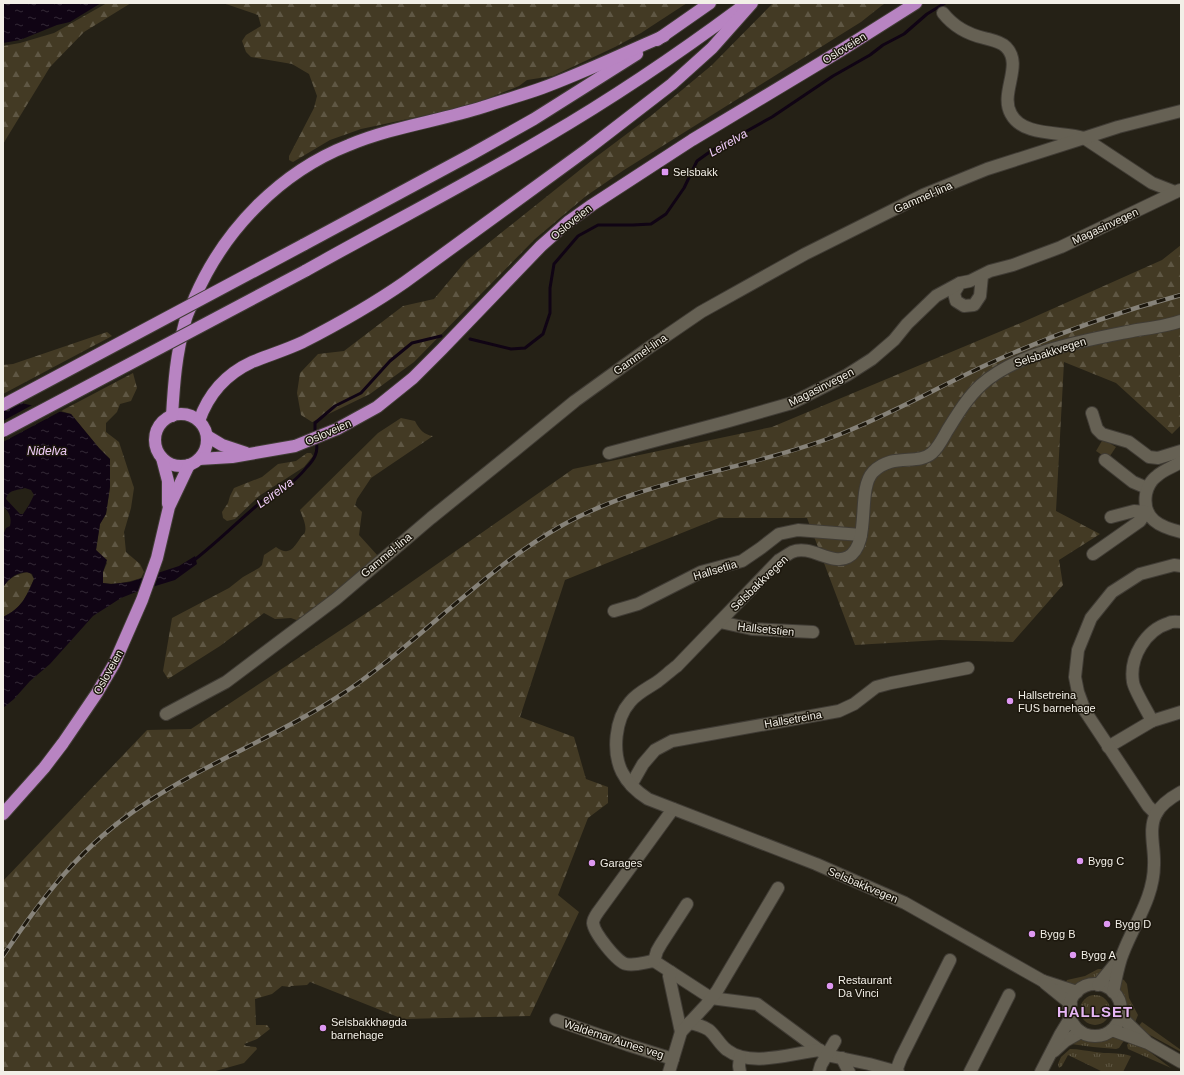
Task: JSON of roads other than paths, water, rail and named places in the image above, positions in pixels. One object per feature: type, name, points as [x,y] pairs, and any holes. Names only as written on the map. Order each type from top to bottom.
[{"type":"highway","points":[[3,405],[472,154],[534,119],[664,36],[710,3]]},
{"type":"highway","points":[[3,431],[305,271],[547,137],[656,68],[709,32],[747,3]]},
{"type":"highway","points":[[199,421],[202,411],[212,394],[228,377],[252,362],[296,346],[378,301],[405,282],[589,148],[666,89],[712,48],[752,3]]},
{"type":"highway","name":"Osloveien","points":[[168,507],[194,462],[295,446],[337,429],[377,407],[404,386],[542,246],[568,222],[692,140],[840,51],[916,3]]},
{"type":"highway","points":[[172,416],[176,358],[186,320],[200,286],[216,256],[234,230],[256,206],[293,175],[310,164],[347,145],[368,137],[480,108],[542,88],[664,36]]},
{"type":"highway","points":[[183,415],[199,421],[207,436],[206,448],[194,462],[180,466],[174,465],[162,458],[156,446],[157,433],[162,423],[172,416],[183,415]]},
{"type":"highway","name":"Osloveien","points":[[207,436],[222,445],[247,453]]},
{"type":"highway","name":"Osloveien","points":[[3,814],[44,768],[63,743],[97,693],[114,664],[142,600],[155,565],[164,531],[168,507],[167,476],[162,458]]},
{"type":"street","points":[[943,13],[956,27],[970,34],[1001,42],[1009,50],[1013,66],[1008,94],[1008,106],[1011,115],[1019,124],[1030,129],[1074,135],[1084,138],[1152,183],[1178,191]]},
{"type":"street","name":"Gammel-lina","points":[[166,714],[226,682],[336,599],[436,514],[575,401],[701,312],[805,254],[923,195],[988,169],[1118,127],[1181,112]]},
{"type":"street","name":"Magasinvegen","points":[[609,453],[729,422],[792,403],[847,375],[872,359],[894,340],[907,324],[936,296],[960,283],[970,281],[990,271],[1013,265],[1061,247],[1178,191]]},
{"type":"street","points":[[960,283],[954,293],[956,300],[964,306],[974,305],[980,296],[982,276]]},
{"type":"street","name":"Selsbakkvegen","points":[[1071,1004],[1043,981],[905,903],[816,864],[673,809],[638,792],[631,785],[622,771],[617,751],[618,724],[623,712],[630,702],[639,693],[659,681],[677,666],[779,560],[792,552],[808,550],[836,560],[848,557],[856,549],[861,535],[866,486],[871,474],[881,465],[895,460],[924,458],[932,454],[964,404],[981,385],[1003,368],[1076,342],[1181,321]]},
{"type":"street","points":[[1092,413],[1097,429],[1102,434],[1129,442],[1149,456],[1158,458],[1181,451]]},
{"type":"street","points":[[1105,460],[1133,482],[1147,488]]},
{"type":"street","points":[[1093,554],[1140,521],[1146,512],[1145,500],[1147,488],[1156,476],[1181,463]]},
{"type":"street","points":[[1111,517],[1134,511],[1146,512],[1158,524],[1170,530],[1181,532]]},
{"type":"street","name":"Hallsetlia","points":[[614,611],[638,604],[701,572],[742,561],[779,534],[798,530],[861,535]]},
{"type":"street","points":[[1156,814],[1148,806],[1085,711],[1078,692],[1075,677],[1078,650],[1091,618],[1112,592],[1140,574],[1174,565],[1181,566]]},
{"type":"street","name":"Hallsetstien","points":[[720,622],[752,629],[813,632]]},
{"type":"street","points":[[1152,721],[1133,682],[1134,662],[1141,644],[1154,630],[1170,622],[1181,622]]},
{"type":"street","name":"Hallsetreina","points":[[631,785],[643,764],[655,750],[672,741],[839,711],[854,704],[876,687],[968,668]]},
{"type":"street","points":[[1108,747],[1152,721],[1181,712]]},
{"type":"street","points":[[1113,992],[1122,955],[1141,913],[1152,882],[1154,865],[1152,833],[1153,822],[1161,806],[1170,798],[1181,792]]},
{"type":"street","points":[[673,809],[598,912],[593,924],[600,938],[618,959],[624,963],[633,965],[654,962],[671,972],[709,1002],[757,1004],[782,1021],[823,1053]]},
{"type":"street","points":[[680,1032],[709,1002],[778,888]]},
{"type":"street","points":[[654,962],[660,944],[688,904]]},
{"type":"street","points":[[1098,985],[1122,955]]},
{"type":"street","points":[[689,1023],[708,1030],[726,1050],[740,1057],[752,1059],[823,1053],[897,1072],[901,1058],[950,960]]},
{"type":"street","points":[[669,1072],[680,1032],[669,976],[671,972]]},
{"type":"street","name":"Selsbakkvegen","points":[[1043,981],[1077,992]]},
{"type":"street","points":[[1091,985],[1098,985],[1109,988],[1113,992],[1119,999],[1121,1007],[1119,1022],[1112,1030],[1105,1034],[1097,1036],[1081,1032],[1071,1017],[1071,1004],[1077,992],[1091,985]]},
{"type":"street","points":[[970,1072],[1009,995]]},
{"type":"street","points":[[708,1030],[709,1002]]},
{"type":"street","points":[[1120,1016],[1148,1043]]},
{"type":"street","points":[[1041,1072],[1071,1017]]},
{"type":"street","name":"Waldemar Aunes veg","points":[[556,1020],[673,1059]]},
{"type":"street","points":[[1112,1030],[1148,1043],[1181,1062]]},
{"type":"street","points":[[1050,1055],[1065,1041],[1081,1032]]},
{"type":"street","points":[[819,1072],[823,1053],[835,1041]]},
{"type":"street","points":[[740,1057],[740,1072]]},
{"type":"street","points":[[842,1058],[849,1072]]},
{"type":"water","points":[[3,3],[101,3],[70,22],[57,25],[20,40],[3,43]]},
{"type":"water","name":"Nidelva","points":[[3,399],[71,414],[110,459],[110,487],[106,514],[100,524],[96,550],[107,560],[103,572],[103,583],[111,584],[130,582],[179,566],[195,556],[197,564],[175,580],[121,598],[93,616],[50,664],[30,681],[14,699],[3,708],[3,617],[19,606],[26,597],[34,579],[32,574],[23,572],[19,573],[11,578],[3,588],[3,535],[6,528],[10,526],[11,520],[3,506]],"holes":[[[25,488],[31,490],[34,495],[23,514],[20,514],[6,499],[9,493],[13,491]]]},
{"type":"waterway","name":"Leirelva","points":[[470,339],[511,349],[525,348],[543,334],[550,313],[550,288],[554,264],[578,236],[598,225],[651,224],[666,214],[684,188],[697,161],[711,151],[772,117],[833,76],[870,55],[883,45],[904,34],[927,14],[945,3]]},
{"type":"waterway","name":"Leirelva","points":[[315,436],[315,423],[335,406],[361,393],[390,361],[412,343],[441,336]]},
{"type":"waterway","name":"Leirelva","points":[[193,561],[269,496],[281,491],[298,477],[315,456],[317,449],[316,441]]},
{"type":"railway","points":[[3,956],[33,913],[65,873],[101,837],[121,821],[166,790],[288,726],[336,698],[393,656],[502,566],[561,526],[593,510],[659,486],[763,459],[830,438],[870,422],[986,365],[1034,344],[1106,317],[1181,295]]},
{"type":"place","name":"Selsbakk","points":[[665,172]]},
{"type":"place","name":"Hallsetreina FUS barnehage","points":[[1010,701]]},
{"type":"place","name":"Bygg C","points":[[1080,861]]},
{"type":"place","name":"Garages","points":[[592,863]]},
{"type":"place","name":"Bygg D","points":[[1107,924]]},
{"type":"place","name":"Bygg B","points":[[1032,934]]},
{"type":"place","name":"Bygg A","points":[[1073,955]]},
{"type":"place","name":"Restaurant Da Vinci","points":[[830,986]]},
{"type":"place","name":"Selsbakkhøgda barnehage","points":[[323,1028]]},
{"type":"district","name":"HALLSET","points":[[1095,1012]]}]
